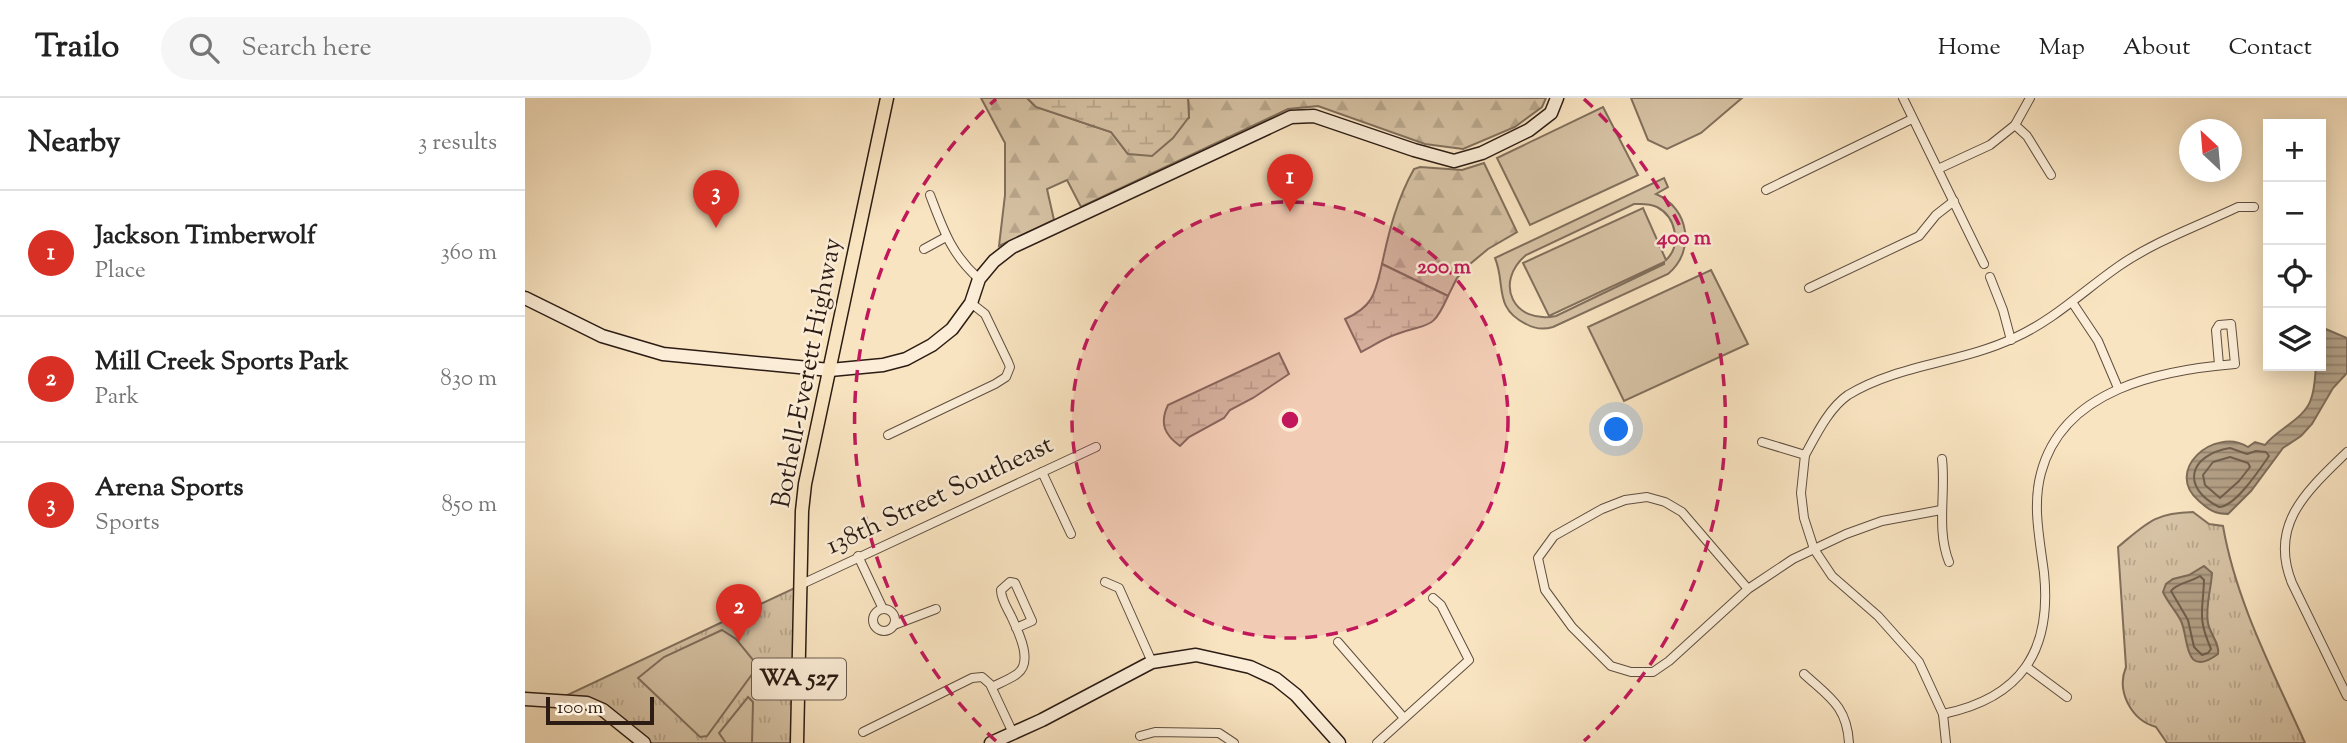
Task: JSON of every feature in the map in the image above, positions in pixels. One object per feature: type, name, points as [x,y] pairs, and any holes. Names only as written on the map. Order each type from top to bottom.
[{"type":"main road","name":"Bothell-Everett Highway","points":[[797,743],[802,512],[805,484],[887,98]]},
{"type":"street","points":[[525,298],[602,337],[663,354],[830,370],[883,365],[906,359],[932,345],[952,329],[971,303],[979,279],[994,261],[1012,247],[1291,117],[1314,116],[1454,161],[1482,153],[1529,130],[1551,113],[1557,98]]},
{"type":"street","points":[[1902,98],[1984,264]]},
{"type":"street","points":[[1938,169],[1990,145],[2015,125],[2029,98]]},
{"type":"street","points":[[1766,190],[1912,119]]},
{"type":"street","points":[[2015,125],[2027,136],[2051,175]]},
{"type":"street","points":[[930,195],[946,237],[962,264],[979,279]]},
{"type":"street","points":[[1809,288],[1919,236],[1936,215],[1954,201]]},
{"type":"street","points":[[1946,743],[1943,714],[1919,662],[1878,616],[1832,576],[1814,549],[1804,518],[1801,493],[1805,455],[1823,423],[1845,397],[1874,381],[2011,340],[2045,323],[2120,266],[2146,250],[2238,207],[2254,207]]},
{"type":"street","points":[[924,249],[946,237]]},
{"type":"street","points":[[1990,277],[2011,340]]},
{"type":"street","points":[[2072,302],[2098,341],[2118,388]]},
{"type":"street","points":[[888,435],[1006,377],[1010,367],[1008,362],[985,314],[971,303]]},
{"type":"street","points":[[1943,714],[1968,709],[1989,699],[2028,668],[2044,621],[2044,575],[2036,521],[2040,475],[2055,439],[2082,410],[2118,388],[2166,374],[2235,364],[2231,324],[2218,325],[2216,330],[2219,365]]},
{"type":"street","points":[[1762,442],[1805,455]]},
{"type":"street","name":"138th Street Southeast","points":[[802,583],[1096,447]]},
{"type":"street","points":[[2347,452],[2306,496],[2288,520],[2283,544],[2285,567],[2347,696]]},
{"type":"street","points":[[1942,459],[1944,481],[1941,510],[1944,547],[1949,562]]},
{"type":"street","points":[[1042,472],[1071,534]]},
{"type":"street","points":[[1748,589],[1682,513],[1665,502],[1647,496],[1625,500],[1602,509],[1554,536],[1538,558],[1545,590],[1572,627],[1611,666],[1631,672],[1653,671],[1669,661],[1748,589],[1793,559],[1882,522],[1941,510]]},
{"type":"street","points":[[858,556],[883,609],[894,615],[894,625]]},
{"type":"street","points":[[992,687],[1017,674],[1025,663],[1016,628],[1001,595],[1010,582],[1015,583],[1019,590],[1032,621],[1016,628]]},
{"type":"street","points":[[1105,582],[1119,588],[1152,662]]},
{"type":"street","points":[[1377,743],[1469,660],[1441,605],[1433,598]]},
{"type":"street","points":[[883,609],[874,616],[876,626],[885,631],[936,609]]},
{"type":"street","points":[[1338,642],[1404,718]]},
{"type":"street","points":[[991,743],[1042,720],[1152,662],[1196,655],[1249,667],[1276,679],[1296,695],[1339,743]]},
{"type":"street","points":[[2028,668],[2067,697]]},
{"type":"street","points":[[1804,674],[1839,706],[1848,724],[1849,743]]},
{"type":"street","points":[[863,732],[972,678],[982,677],[992,687],[1013,732]]},
{"type":"street","points":[[525,699],[587,703],[603,710],[644,743]]},
{"type":"street","points":[[1185,743],[1187,731]]},
{"type":"street","points":[[1140,736],[1154,732],[1219,733],[1234,743]]},
{"type":"green space","points":[[981,98],[1027,98],[1036,107],[1111,132],[1128,154],[1189,118],[1188,98],[1546,98],[1542,107],[1515,127],[1463,149],[1425,144],[1318,106],[1288,109],[1081,207],[1067,180],[1047,189],[1054,220],[999,246],[1005,195],[1005,143]]},
{"type":"green space","points":[[1027,98],[1188,98],[1189,117],[1173,138],[1152,156],[1128,154],[1111,132],[1036,107]]},
{"type":"green space","points":[[1631,98],[1742,98],[1701,133],[1667,149],[1648,140]]},
{"type":"green space","points":[[1603,107],[1638,175],[1530,225],[1497,158]]},
{"type":"green space","points":[[1484,163],[1517,232],[1488,249],[1470,264],[1457,278],[1448,296],[1382,264],[1394,215],[1414,169],[1420,167],[1462,170]]},
{"type":"green space","points":[[1664,178],[1668,187],[1656,194],[1676,209],[1685,231],[1683,254],[1668,274],[1546,328],[1529,326],[1509,311],[1502,295],[1495,258]],"holes":[[[1634,204],[1657,207],[1669,217],[1675,232],[1671,254],[1666,260],[1643,208],[1523,263],[1549,316],[1664,264],[1556,316],[1541,317],[1519,308],[1510,289],[1511,278],[1516,266],[1526,255]]]},
{"type":"green space","points":[[1382,264],[1448,296],[1438,315],[1429,324],[1392,336],[1361,352],[1345,319],[1368,304]]},
{"type":"green space","points":[[1711,270],[1748,344],[1624,401],[1588,327]]},
{"type":"green space","points":[[1279,353],[1289,374],[1230,410],[1224,418],[1189,437],[1180,446],[1171,438],[1164,423],[1168,405]]},
{"type":"green space","points":[[2193,512],[2209,524],[2223,526],[2246,610],[2305,743],[2167,743],[2156,727],[2139,718],[2128,703],[2123,686],[2126,667],[2118,547],[2160,517]]},
{"type":"green space","points":[[799,586],[795,743],[649,743],[596,704],[561,698]]},
{"type":"green space","points":[[722,630],[736,639],[758,666],[707,736],[700,737],[638,678],[664,657]]},
{"type":"green space","points":[[748,697],[753,702],[752,743],[726,743],[719,733]]},
{"type":"water","points":[[2326,329],[2347,338],[2347,373],[2333,388],[2312,424],[2301,436],[2283,448],[2251,491],[2228,514],[2209,509],[2199,501],[2189,489],[2187,477],[2190,465],[2197,455],[2221,442],[2235,442],[2248,447],[2255,442],[2265,445],[2308,406],[2316,371],[2326,371]]},
{"type":"water","points":[[2204,566],[2212,573],[2207,617],[2218,654],[2207,661],[2199,662],[2189,653],[2181,621],[2163,592],[2166,584],[2173,579],[2189,575]]},
{"type":"place","name":"Jackson Timberwolf","points":[[1290,212]]},
{"type":"place","name":"Arena Sports","points":[[716,228]]},
{"type":"place","name":"Mill Creek Sports Park","points":[[739,642]]}]
